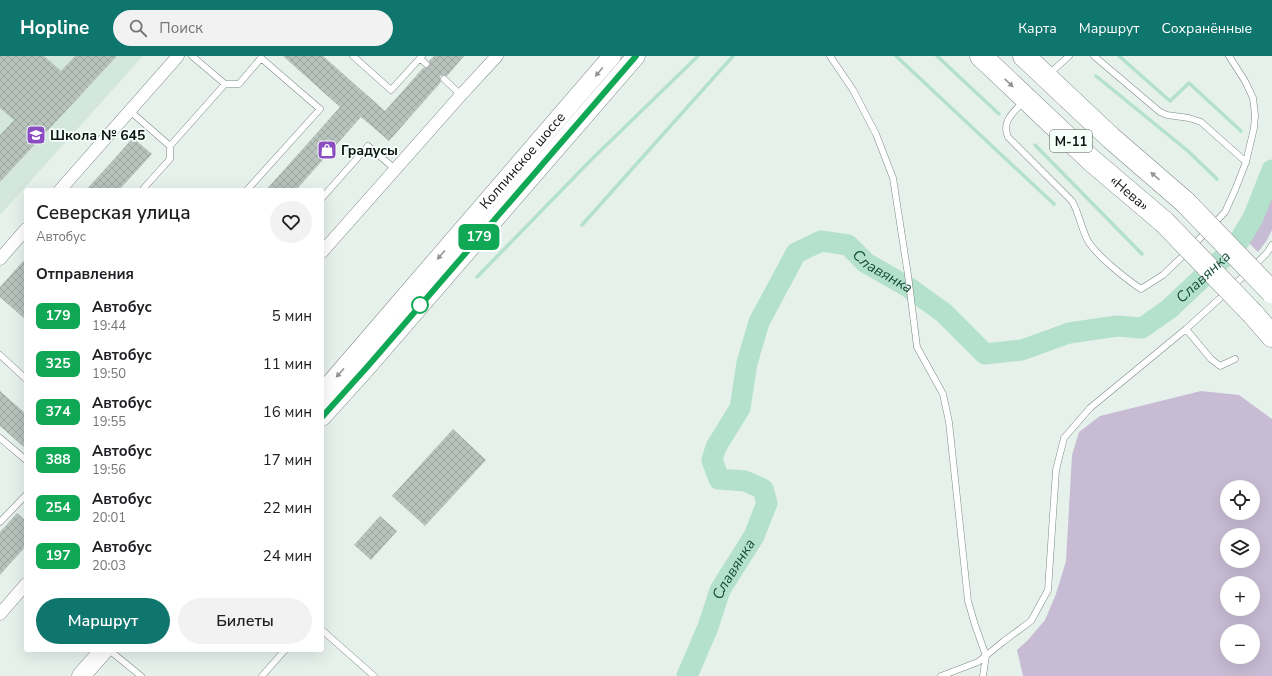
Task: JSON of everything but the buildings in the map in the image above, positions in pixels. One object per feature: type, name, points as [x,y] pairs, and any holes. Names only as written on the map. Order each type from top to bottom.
[{"type":"highway","name":"«Нева»","points":[[981,56],[1091,160],[1164,222],[1253,314],[1272,336]]},
{"type":"highway","name":"М-11","points":[[1024,56],[1111,138],[1185,202],[1272,292]]},
{"type":"main road","name":"Колпинское шоссе","points":[[324,391],[612,56]]},
{"type":"main road","name":"Колпинское шоссе","points":[[324,415],[636,56]]},
{"type":"main road","points":[[81,676],[102,652]]},
{"type":"street","points":[[62,188],[178,56]]},
{"type":"street","points":[[324,250],[497,56]]},
{"type":"street","points":[[0,259],[24,231]]},
{"type":"street","points":[[0,614],[24,586]]},
{"type":"lane","points":[[192,56],[225,84],[239,84],[261,58],[320,109],[249,188]]},
{"type":"lane","points":[[353,56],[392,90],[421,57],[426,64]]},
{"type":"lane","points":[[830,56],[853,90],[876,134],[893,178],[908,275],[917,347],[943,394],[949,422],[968,601],[979,639],[986,656],[983,676]]},
{"type":"lane","points":[[1046,77],[1069,56]]},
{"type":"lane","points":[[1094,56],[1160,112],[1167,115],[1188,118],[1201,122],[1246,162]]},
{"type":"lane","points":[[1026,99],[1008,120],[1006,128],[1008,137],[1072,200],[1077,210],[1084,233],[1096,251],[1129,281],[1141,289],[1163,275],[1225,212],[1246,162],[1254,128],[1255,115],[1253,98],[1245,81],[1229,56]]},
{"type":"lane","points":[[444,79],[461,95]]},
{"type":"lane","points":[[144,188],[170,159],[170,146],[225,84]]},
{"type":"lane","points":[[130,111],[170,146]]},
{"type":"lane","points":[[324,196],[368,146],[395,169]]},
{"type":"lane","points":[[941,676],[978,662],[1031,621],[1048,590],[1056,470],[1064,438],[1090,408],[1186,329],[1267,253],[1272,245]]},
{"type":"lane","points":[[1186,329],[1211,359],[1220,366],[1235,359]]},
{"type":"lane","points":[[0,355],[24,377]]},
{"type":"lane","points":[[0,438],[24,458]]},
{"type":"lane","points":[[0,522],[24,496]]},
{"type":"lane","points":[[324,632],[374,676]]},
{"type":"lane","points":[[111,652],[141,676]]},
{"type":"lane","points":[[262,676],[283,652]]},
{"type":"shaded area","name":"Школа № 645","points":[[0,56],[143,56],[24,188],[0,215]]},
{"type":"shaded area","points":[[1272,186],[1272,230],[1258,252],[1244,238],[1257,220]]},
{"type":"shaded area","points":[[1201,391],[1239,395],[1272,419],[1272,676],[1023,676],[1017,650],[1028,640],[1045,620],[1056,594],[1066,561],[1072,455],[1079,432],[1100,416]]},
{"type":"waterway","points":[[477,277],[591,160],[698,56]]},
{"type":"waterway","points":[[582,225],[733,56]]},
{"type":"waterway","points":[[896,56],[1054,204]]},
{"type":"waterway","points":[[937,56],[999,114]]},
{"type":"waterway","points":[[1119,56],[1170,101],[1189,83],[1241,131]]},
{"type":"waterway","points":[[1096,76],[1188,151],[1217,179]]},
{"type":"waterway","points":[[1035,145],[1142,254]]},
{"type":"waterway","name":"Славянка","points":[[687,676],[708,627],[720,590],[754,536],[767,503],[763,489],[745,481],[719,479],[712,460],[716,447],[740,408],[747,363],[759,322],[796,253],[821,241],[848,245],[866,263],[908,287],[944,313],[985,354],[1022,350],[1069,333],[1117,326],[1142,328],[1169,309],[1236,246],[1253,218],[1272,170]]},
{"type":"bus line","name":"179","points":[[324,415],[636,56]]},
{"type":"place","name":"Школа № 645","points":[[36,135]]},
{"type":"place","name":"Градусы","points":[[327,150]]}]
